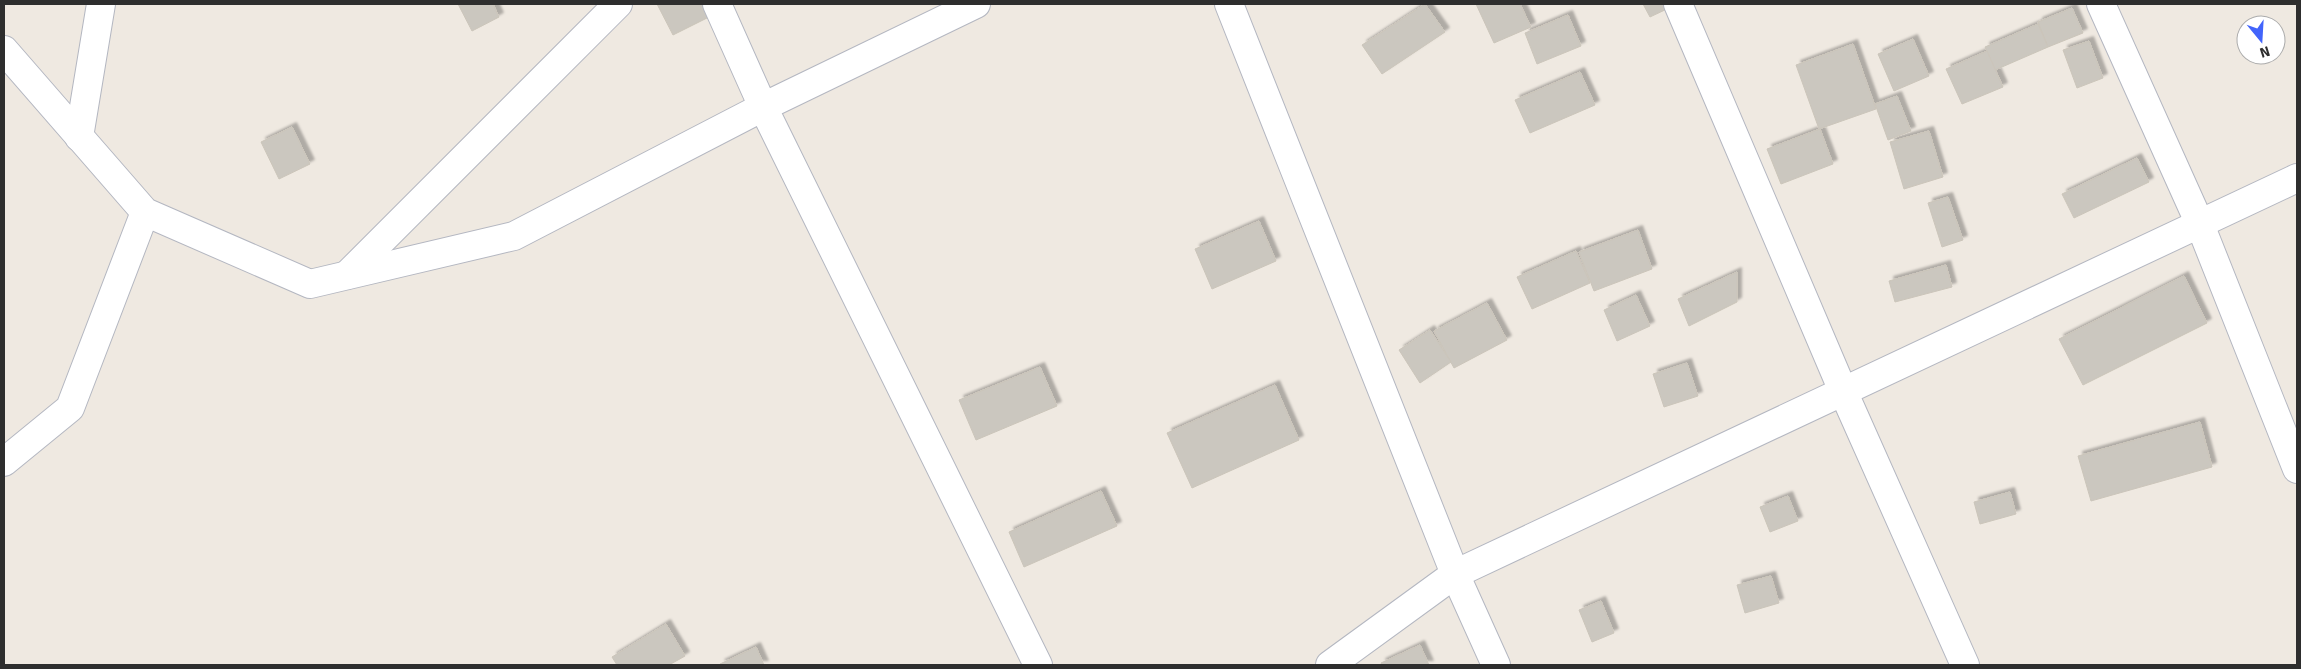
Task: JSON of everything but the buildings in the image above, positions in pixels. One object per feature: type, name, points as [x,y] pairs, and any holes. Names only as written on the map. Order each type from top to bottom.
[{"type":"street","points":[[80,137],[101,4]]},
{"type":"street","points":[[348,275],[618,4]]},
{"type":"street","points":[[717,4],[763,107],[1038,665]]},
{"type":"street","points":[[4,50],[145,212],[310,284],[514,236],[763,107],[976,4]]},
{"type":"street","points":[[1229,4],[1455,574],[1496,665]]},
{"type":"street","points":[[1678,4],[1843,391],[1965,665]]},
{"type":"street","points":[[2101,4],[2289,429],[2297,468]]},
{"type":"street","points":[[1330,665],[1455,574],[2199,222],[2297,178]]},
{"type":"street","points":[[4,462],[70,408],[145,212]]}]
